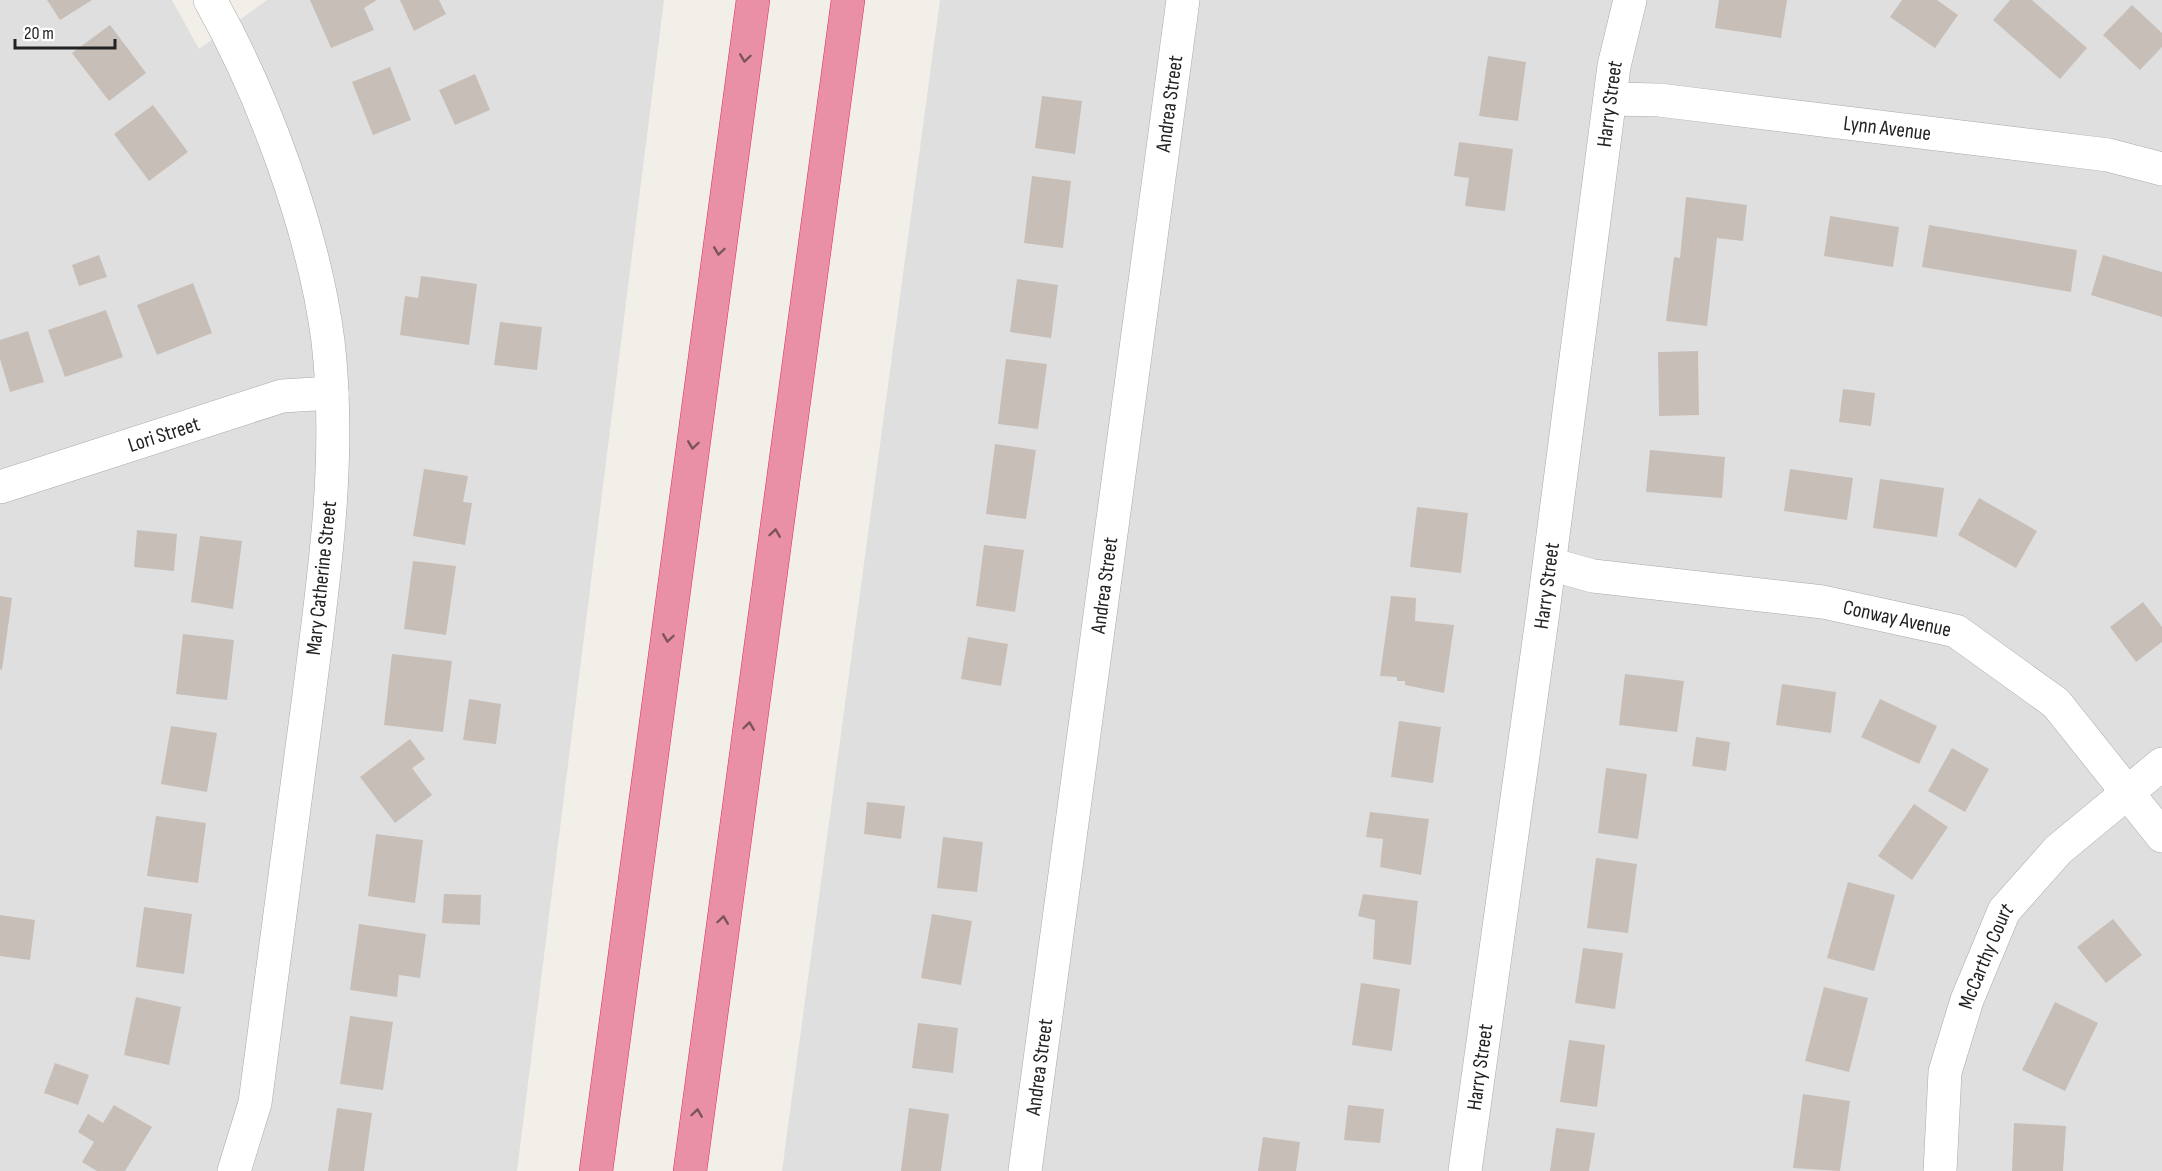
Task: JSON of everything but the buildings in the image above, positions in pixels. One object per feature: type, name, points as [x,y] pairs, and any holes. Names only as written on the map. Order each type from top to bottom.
[{"type":"highway","points":[[596,1171],[753,0]]},
{"type":"highway","points":[[690,1171],[848,0]]},
{"type":"street","name":"Mary Catherine Street","points":[[210,0],[231,38],[267,123],[308,238],[327,340],[332,393],[327,553],[255,1103],[234,1171]]},
{"type":"street","name":"Andrea Street","points":[[1025,1171],[1183,0]]},
{"type":"street","name":"Harry Street","points":[[1465,1171],[1550,564],[1554,516],[1614,66],[1630,0]]},
{"type":"street","name":"Lynn Avenue","points":[[1611,99],[1659,100],[2108,155],[2162,169]]},
{"type":"street","name":"Lori Street","points":[[0,487],[282,396],[332,393]]},
{"type":"street","name":"Conway Avenue","points":[[1550,564],[1593,576],[1823,602],[1956,631],[2056,703],[2162,836]]},
{"type":"street","name":"McCarthy Court","points":[[1940,1171],[1945,1072],[1967,1000],[2004,911],[2058,850],[2162,764]]},
{"type":"shaded area","points":[[0,0],[172,0],[199,49],[267,0],[664,0],[517,1171],[0,1171]]},
{"type":"shaded area","points":[[940,0],[2162,0],[2162,1171],[782,1171]]}]
